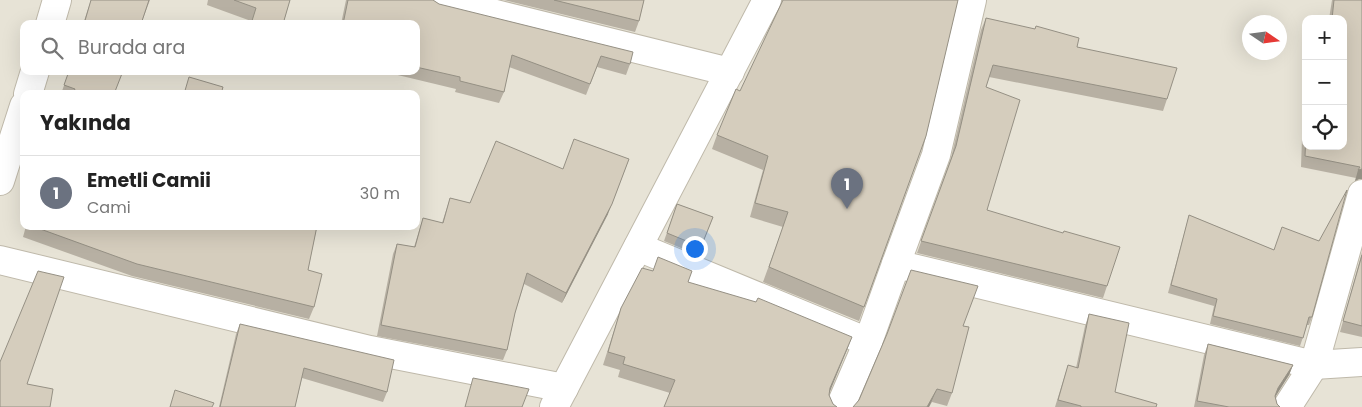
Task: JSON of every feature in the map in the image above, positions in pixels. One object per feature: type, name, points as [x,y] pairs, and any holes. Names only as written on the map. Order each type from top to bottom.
[{"type":"street","points":[[51,20],[58,0]]},
{"type":"street","points":[[438,0],[730,72]]},
{"type":"street","points":[[0,260],[559,398],[767,0]]},
{"type":"street","points":[[840,407],[868,342],[936,155],[972,0]]},
{"type":"street","points":[[29,90],[34,75]]},
{"type":"street","points":[[0,181],[20,118]]},
{"type":"street","points":[[1287,407],[1314,366],[1362,194]]},
{"type":"street","points":[[638,247],[868,342]]},
{"type":"street","points":[[896,264],[1314,366],[1362,362]]},
{"type":"shaded area","points":[[0,0],[1362,0],[1362,407],[0,407]]},
{"type":"building","points":[[91,0],[149,0],[142,20],[85,20]]},
{"type":"building","points":[[234,0],[290,0],[284,20],[252,20],[256,8]]},
{"type":"building","points":[[348,0],[433,0],[439,4],[633,52],[630,64],[601,56],[590,84],[512,55],[504,92],[460,81],[460,77],[420,68],[420,20],[344,20]]},
{"type":"building","points":[[554,0],[644,0],[639,21]]},
{"type":"building","points":[[783,0],[958,0],[926,136],[864,307],[769,267],[788,212],[755,203],[768,156],[717,135],[736,89],[740,91]]},
{"type":"building","points":[[1334,0],[1362,0],[1362,169],[1358,170],[1360,167],[1305,156],[1305,150],[1347,150],[1347,15],[1332,15]]},
{"type":"building","points":[[986,18],[1035,29],[1036,26],[1079,38],[1077,47],[1177,68],[1167,99],[993,65],[986,87],[1020,100],[987,210],[1063,233],[1064,231],[1120,247],[1107,286],[921,241],[956,146]]},
{"type":"building","points":[[68,75],[121,75],[116,90],[75,90],[64,85]]},
{"type":"building","points":[[189,77],[223,87],[222,90],[185,90]]},
{"type":"building","points":[[574,139],[629,159],[612,204],[566,293],[527,273],[515,313],[507,350],[381,325],[397,244],[415,247],[423,218],[443,223],[450,198],[470,203],[496,141],[563,169]]},
{"type":"building","points":[[1347,190],[1312,317],[1309,317],[1303,338],[1213,316],[1217,299],[1171,285],[1189,215],[1274,250],[1282,227],[1319,241]]},
{"type":"building","points":[[677,204],[713,217],[701,247],[667,233]]},
{"type":"building","points":[[43,230],[316,230],[308,270],[322,274],[314,307],[137,264]]},
{"type":"building","points":[[1362,255],[1362,326],[1343,321]]},
{"type":"building","points":[[658,257],[692,271],[688,282],[756,302],[758,298],[852,337],[830,388],[829,395],[833,404],[837,407],[664,407],[675,380],[623,364],[625,357],[608,352],[621,308],[642,268],[653,271]]},
{"type":"building","points":[[911,270],[978,286],[963,326],[969,327],[952,393],[937,389],[927,407],[853,407],[859,400],[887,334]]},
{"type":"building","points":[[38,271],[64,277],[27,384],[53,389],[50,407],[0,407],[0,362]]},
{"type":"building","points":[[1089,314],[1129,323],[1115,392],[1157,404],[1156,407],[1081,407],[1058,400],[1068,365],[1078,368]]},
{"type":"building","points":[[240,324],[394,360],[387,392],[304,368],[295,407],[220,407]]},
{"type":"building","points":[[1208,344],[1293,365],[1275,396],[1280,407],[1229,407],[1197,401]]},
{"type":"building","points":[[473,378],[529,389],[522,407],[465,407]]},
{"type":"building","points":[[175,390],[214,403],[212,407],[170,407]]},
{"type":"place","name":"Emetli Camii","points":[[847,209]]}]
